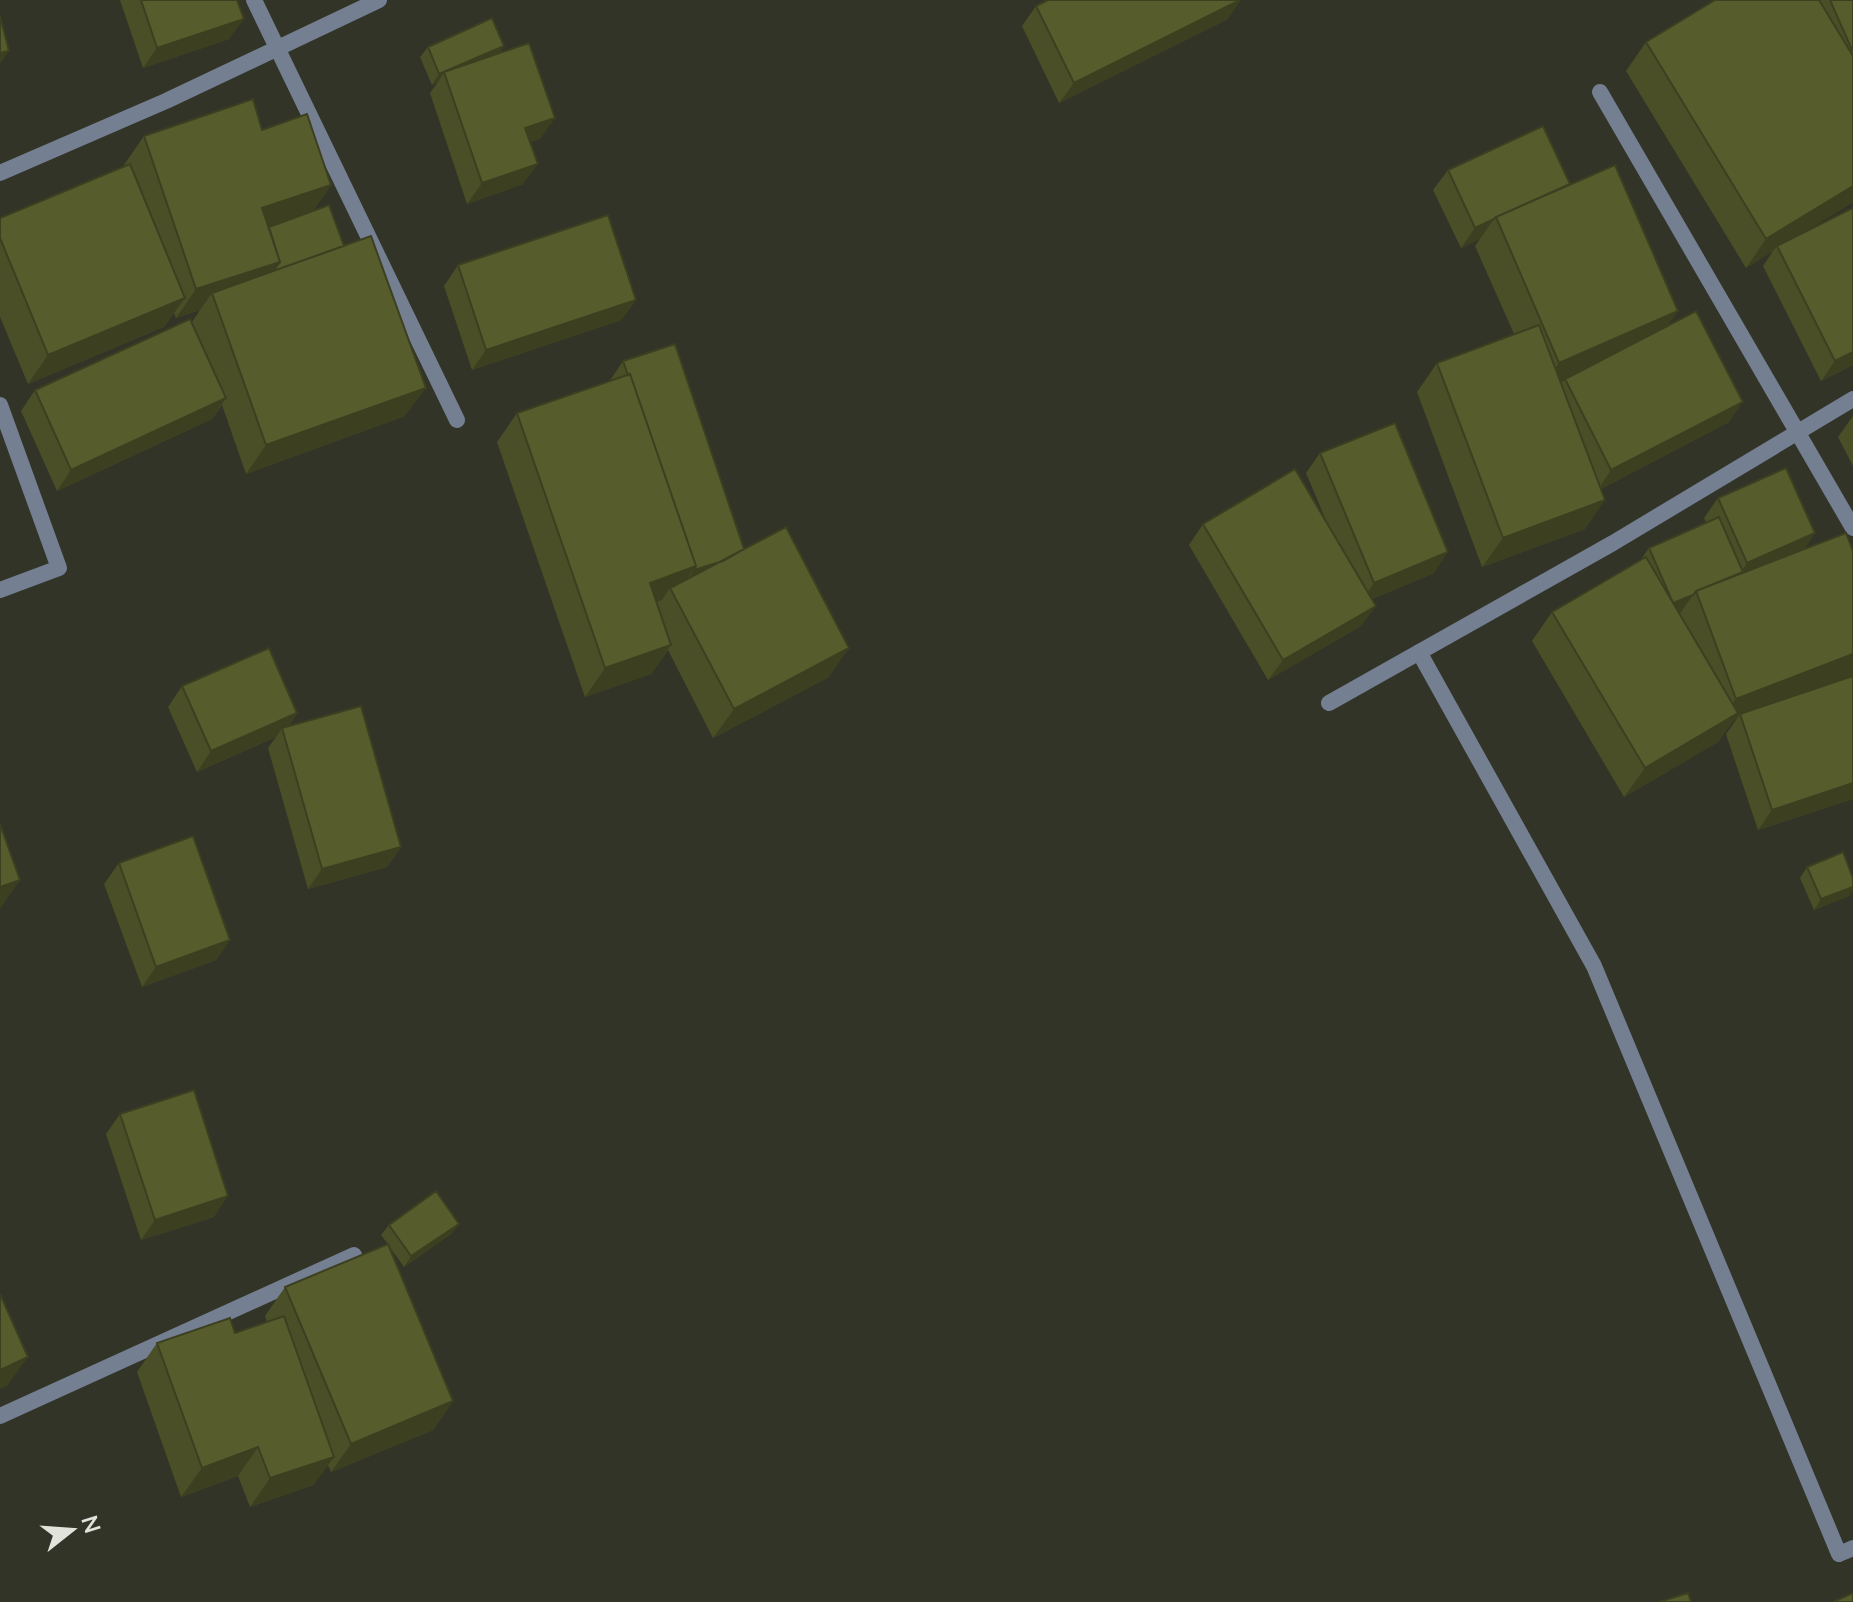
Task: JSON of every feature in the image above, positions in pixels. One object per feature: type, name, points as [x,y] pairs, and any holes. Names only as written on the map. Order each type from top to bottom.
[{"type":"street","points":[[254,0],[457,420]]},
{"type":"street","points":[[0,173],[166,101],[379,0]]},
{"type":"street","points":[[1600,92],[1853,528]]},
{"type":"street","points":[[1329,703],[1613,543],[1853,399]]},
{"type":"street","points":[[0,405],[59,568],[0,590]]},
{"type":"street","points":[[1419,652],[1594,966],[1839,1554],[1853,1548]]},
{"type":"street","points":[[0,1416],[354,1255]]},
{"type":"building","points":[[141,0],[237,0],[244,19],[157,48]]},
{"type":"building","points":[[1048,0],[1240,0],[1074,83],[1036,6]]},
{"type":"building","points":[[1715,0],[1819,0],[1853,56],[1853,186],[1766,239],[1646,42]]},
{"type":"building","points":[[1830,0],[1853,0],[1853,50],[1852,50]]},
{"type":"building","points":[[0,16],[9,51],[0,53]]},
{"type":"building","points":[[492,18],[504,46],[439,74],[428,47]]},
{"type":"building","points":[[529,43],[555,118],[525,128],[538,164],[482,183],[444,72]]},
{"type":"building","points":[[253,99],[262,130],[307,114],[331,185],[262,208],[280,262],[196,289],[144,136]]},
{"type":"building","points":[[1543,126],[1570,184],[1475,228],[1448,170]]},
{"type":"building","points":[[130,164],[185,298],[48,355],[0,238],[0,218]]},
{"type":"building","points":[[1615,165],[1678,311],[1559,363],[1496,217]]},
{"type":"building","points":[[329,205],[344,246],[273,271],[280,262],[269,227]]},
{"type":"building","points":[[1853,208],[1853,352],[1835,361],[1777,246]]},
{"type":"building","points":[[608,215],[636,300],[486,350],[458,265]]},
{"type":"building","points":[[371,236],[426,388],[266,445],[212,293]]},
{"type":"building","points":[[1696,311],[1743,402],[1611,470],[1565,379]]},
{"type":"building","points":[[190,319],[226,398],[71,470],[35,390]]},
{"type":"building","points":[[1539,325],[1605,500],[1503,538],[1437,363]]},
{"type":"building","points":[[675,344],[744,549],[723,561],[694,570],[696,566],[623,361]]},
{"type":"building","points":[[630,374],[696,566],[650,583],[671,645],[605,668],[517,413]]},
{"type":"building","points":[[1395,423],[1448,552],[1374,583],[1320,453]]},
{"type":"building","points":[[1786,468],[1815,533],[1747,563],[1718,498]]},
{"type":"building","points":[[1295,469],[1376,606],[1283,660],[1203,524]]},
{"type":"building","points":[[1719,517],[1743,572],[1673,603],[1649,548]]},
{"type":"building","points":[[786,527],[849,648],[734,709],[670,588]]},
{"type":"building","points":[[1846,533],[1853,551],[1853,654],[1736,699],[1696,591]]},
{"type":"building","points":[[1646,557],[1738,713],[1645,768],[1552,612]]},
{"type":"building","points":[[269,648],[297,713],[211,751],[182,686]]},
{"type":"building","points":[[1853,676],[1853,783],[1772,810],[1740,714]]},
{"type":"building","points":[[361,706],[401,847],[322,869],[282,728]]},
{"type":"building","points":[[0,824],[20,880],[0,887]]},
{"type":"building","points":[[193,836],[230,940],[156,967],[119,863]]},
{"type":"building","points":[[1843,852],[1853,878],[1853,887],[1821,899],[1807,867]]},
{"type":"building","points":[[194,1090],[228,1196],[155,1220],[120,1114]]},
{"type":"building","points":[[436,1191],[459,1224],[411,1256],[389,1225]]},
{"type":"building","points":[[388,1244],[453,1401],[351,1444],[285,1287]]},
{"type":"building","points":[[0,1294],[28,1357],[0,1370]]},
{"type":"building","points":[[284,1316],[334,1457],[270,1478],[258,1447],[202,1468],[157,1343],[230,1318],[235,1333]]},
{"type":"building","points":[[1688,1593],[1691,1602],[1659,1602]]},
{"type":"building","points":[[1853,1593],[1853,1602],[1833,1602]]}]
